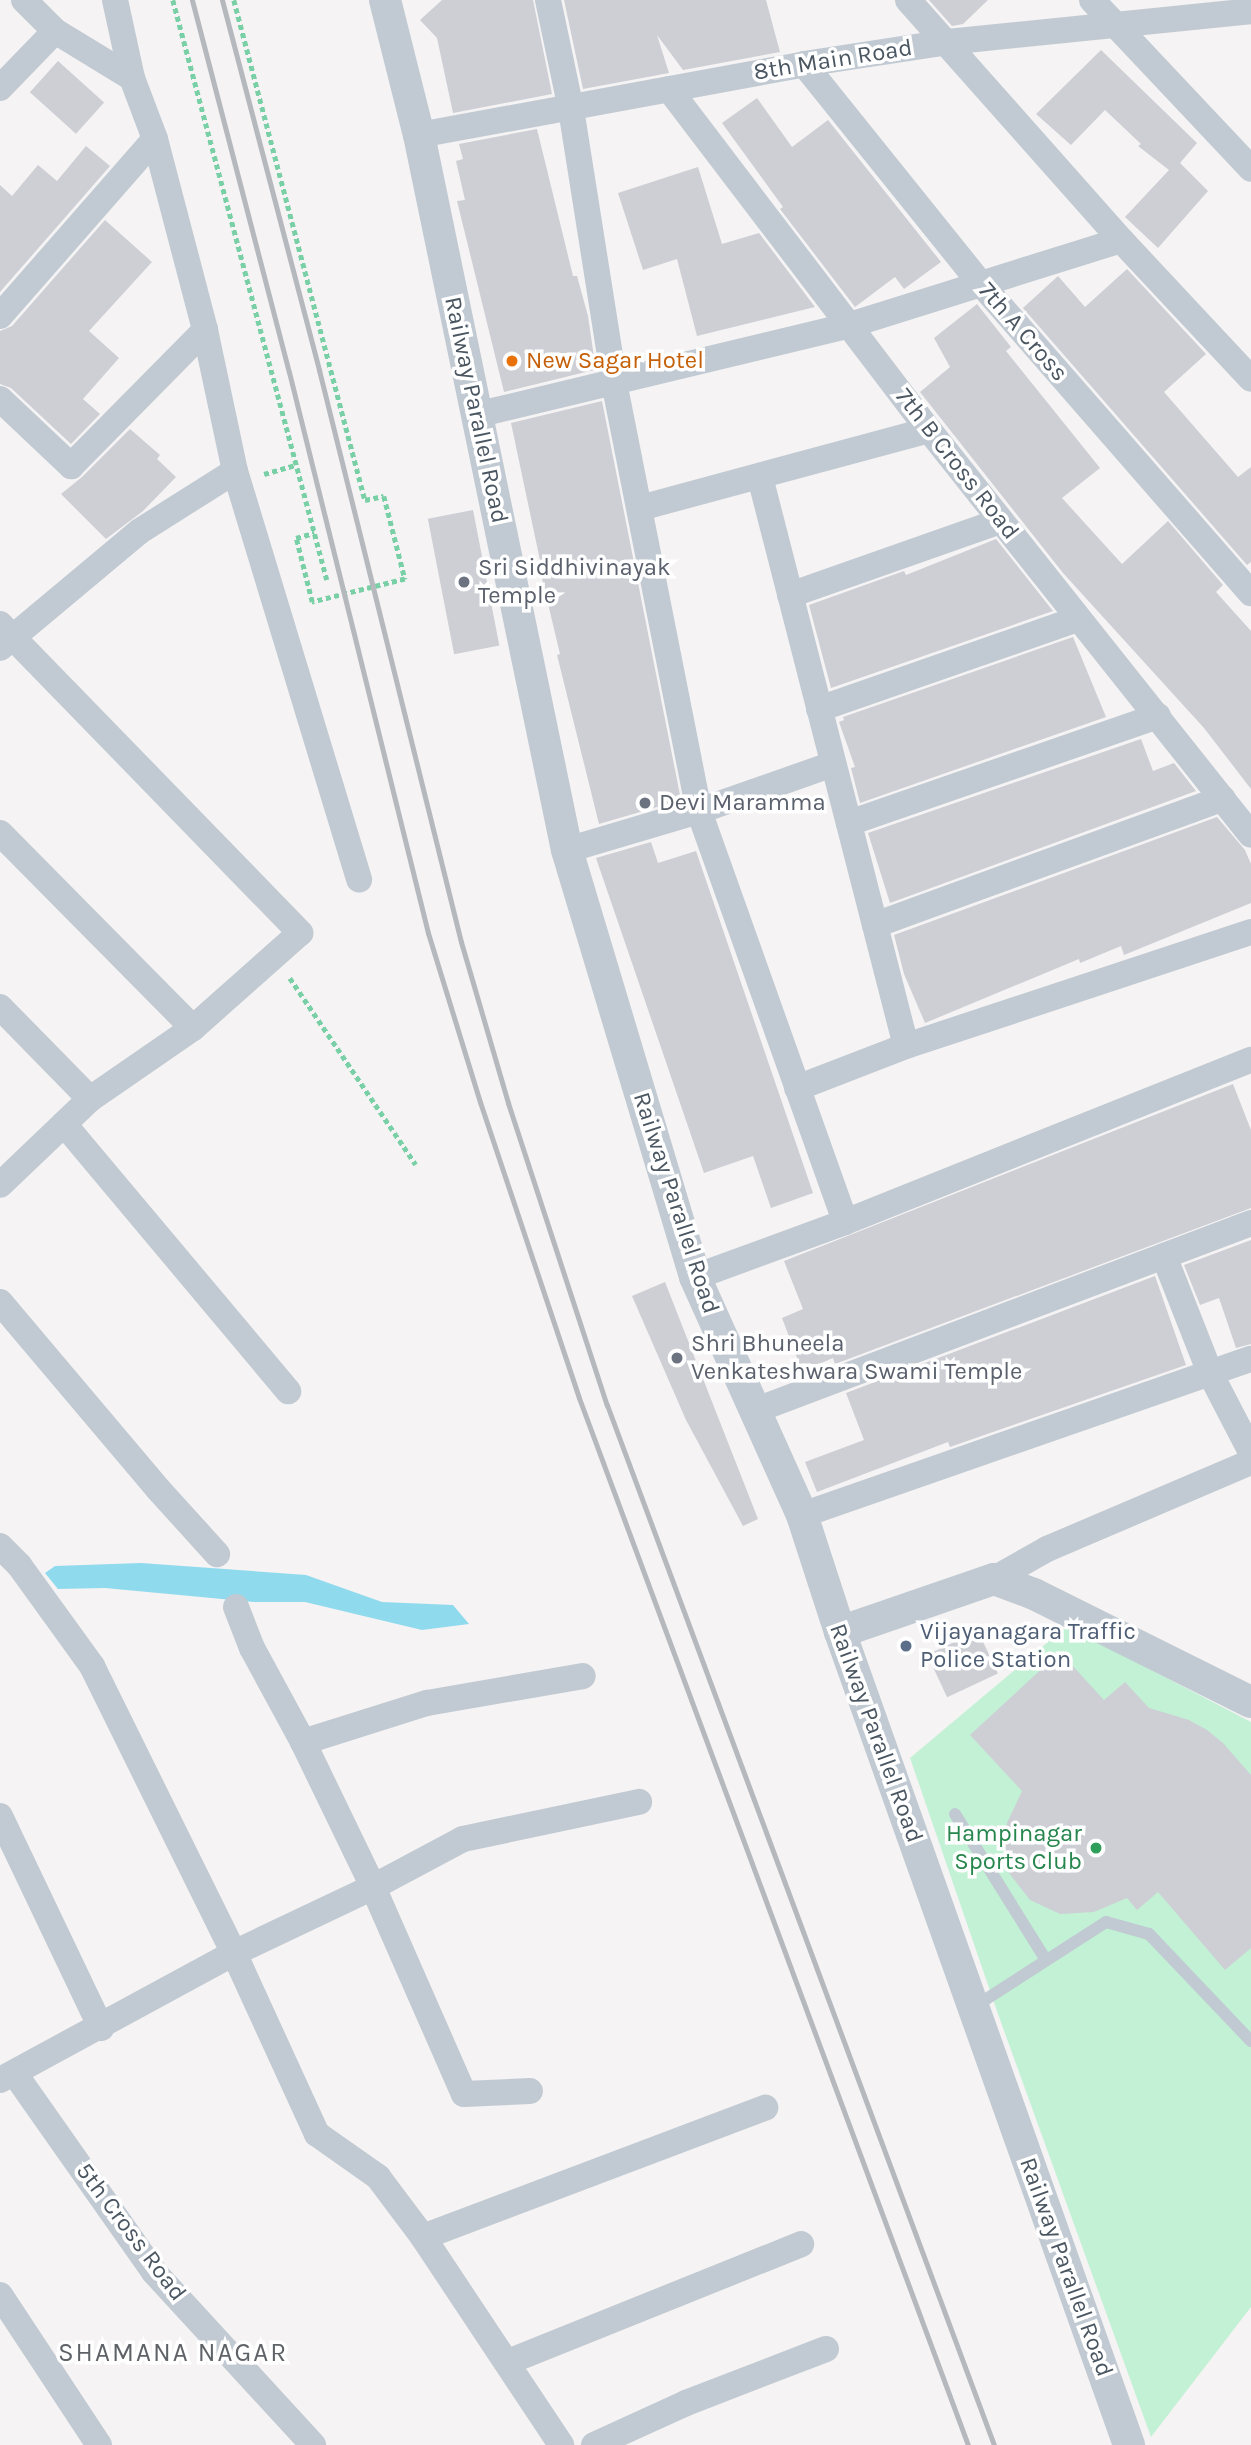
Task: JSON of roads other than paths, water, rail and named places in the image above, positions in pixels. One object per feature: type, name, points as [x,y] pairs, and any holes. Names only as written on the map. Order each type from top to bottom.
[{"type":"street","points":[[24,0],[55,31],[132,78]]},
{"type":"street","points":[[115,0],[132,78],[155,139],[205,330],[235,471],[359,880]]},
{"type":"street","name":"Railway Parallel Road","points":[[385,0],[419,135],[567,849],[695,1277],[802,1515],[840,1632],[1129,2445]]},
{"type":"street","points":[[548,0],[571,109],[614,382],[699,811],[845,1222]]},
{"type":"street","points":[[908,0],[1121,240],[1251,380]]},
{"type":"street","points":[[1091,0],[1251,169]]},
{"type":"street","name":"8th Main Road","points":[[419,135],[804,64],[947,43],[1251,11]]},
{"type":"street","points":[[0,88],[55,31]]},
{"type":"street","name":"7th A Cross","points":[[804,64],[982,285],[1251,593]]},
{"type":"street","name":"7th B Cross Road","points":[[668,89],[1000,521],[1251,835]]},
{"type":"street","points":[[0,316],[155,139]]},
{"type":"street","points":[[477,415],[850,325],[1121,240]]},
{"type":"street","points":[[0,398],[71,466],[205,330]]},
{"type":"street","points":[[640,508],[929,430]]},
{"type":"street","points":[[0,1185],[90,1099],[193,1028],[300,933],[4,637],[140,531],[235,471]]},
{"type":"street","points":[[760,477],[906,1046]]},
{"type":"street","points":[[790,596],[1000,521]]},
{"type":"street","points":[[820,709],[1077,619]]},
{"type":"street","points":[[849,823],[1158,716]]},
{"type":"street","points":[[567,849],[699,811],[833,764]]},
{"type":"street","points":[[875,925],[1223,798]]},
{"type":"street","points":[[0,833],[193,1028]]},
{"type":"street","points":[[797,1088],[906,1046],[1251,932]]},
{"type":"street","points":[[0,1007],[90,1099]]},
{"type":"street","points":[[695,1277],[845,1222],[1251,1060]]},
{"type":"street","points":[[64,1124],[288,1391]]},
{"type":"street","points":[[754,1411],[1251,1223]]},
{"type":"street","points":[[1164,1256],[1210,1373],[1251,1452]]},
{"type":"street","points":[[0,1302],[158,1489],[217,1554]]},
{"type":"street","points":[[802,1515],[1251,1359]]},
{"type":"street","points":[[840,1632],[993,1579],[1046,1549],[1251,1462]]},
{"type":"street","points":[[0,1546],[19,1565],[92,1666],[234,1953],[317,2134],[378,2177],[423,2237],[508,2361],[561,2445]]},
{"type":"street","points":[[993,1579],[1034,1594],[1251,1702]]},
{"type":"street","points":[[236,1607],[251,1648],[303,1742],[373,1887],[464,2094],[530,2091]]},
{"type":"street","points":[[303,1742],[427,1703],[583,1676]]},
{"type":"street","points":[[8,2077],[234,1953],[373,1887],[463,1839],[639,1802]]},
{"type":"street","points":[[0,1816],[101,2028]]},
{"type":"street","name":"5th Cross Road","points":[[8,2077],[154,2272],[302,2441]]},
{"type":"street","points":[[423,2237],[765,2108]]},
{"type":"street","points":[[508,2361],[801,2244]]},
{"type":"street","points":[[0,2295],[99,2445]]},
{"type":"street","points":[[594,2445],[685,2403],[826,2349]]},
{"type":"lane","points":[[955,1814],[1046,1960]]},
{"type":"lane","points":[[974,2007],[1107,1922],[1149,1934],[1251,2041]]},
{"type":"water","points":[[141,1563],[306,1575],[382,1602],[453,1605],[469,1624],[422,1630],[305,1602],[254,1602],[105,1588],[58,1589],[45,1573],[55,1566]]},
{"type":"railway","points":[[192,0],[289,372],[428,933],[480,1102],[579,1398],[968,2445]]},
{"type":"railway","points":[[222,0],[319,370],[461,942],[508,1103],[607,1405],[994,2445]]},
{"type":"place","name":"New Sagar Hotel","points":[[512,361]]},
{"type":"place","name":"Sri Siddhivinayak Temple","points":[[464,582]]},
{"type":"place","name":"Devi Maramma","points":[[645,803]]},
{"type":"place","name":"Shri Bhuneela Venkateshwara Swami Temple","points":[[677,1358]]},
{"type":"place","name":"Vijayanagara Traffic Police Station","points":[[906,1646]]},
{"type":"place","name":"Hampinagar Sports Club","points":[[1096,1848]]},
{"type":"district","name":"SHAMANA NAGAR","points":[[173,2353]]}]
